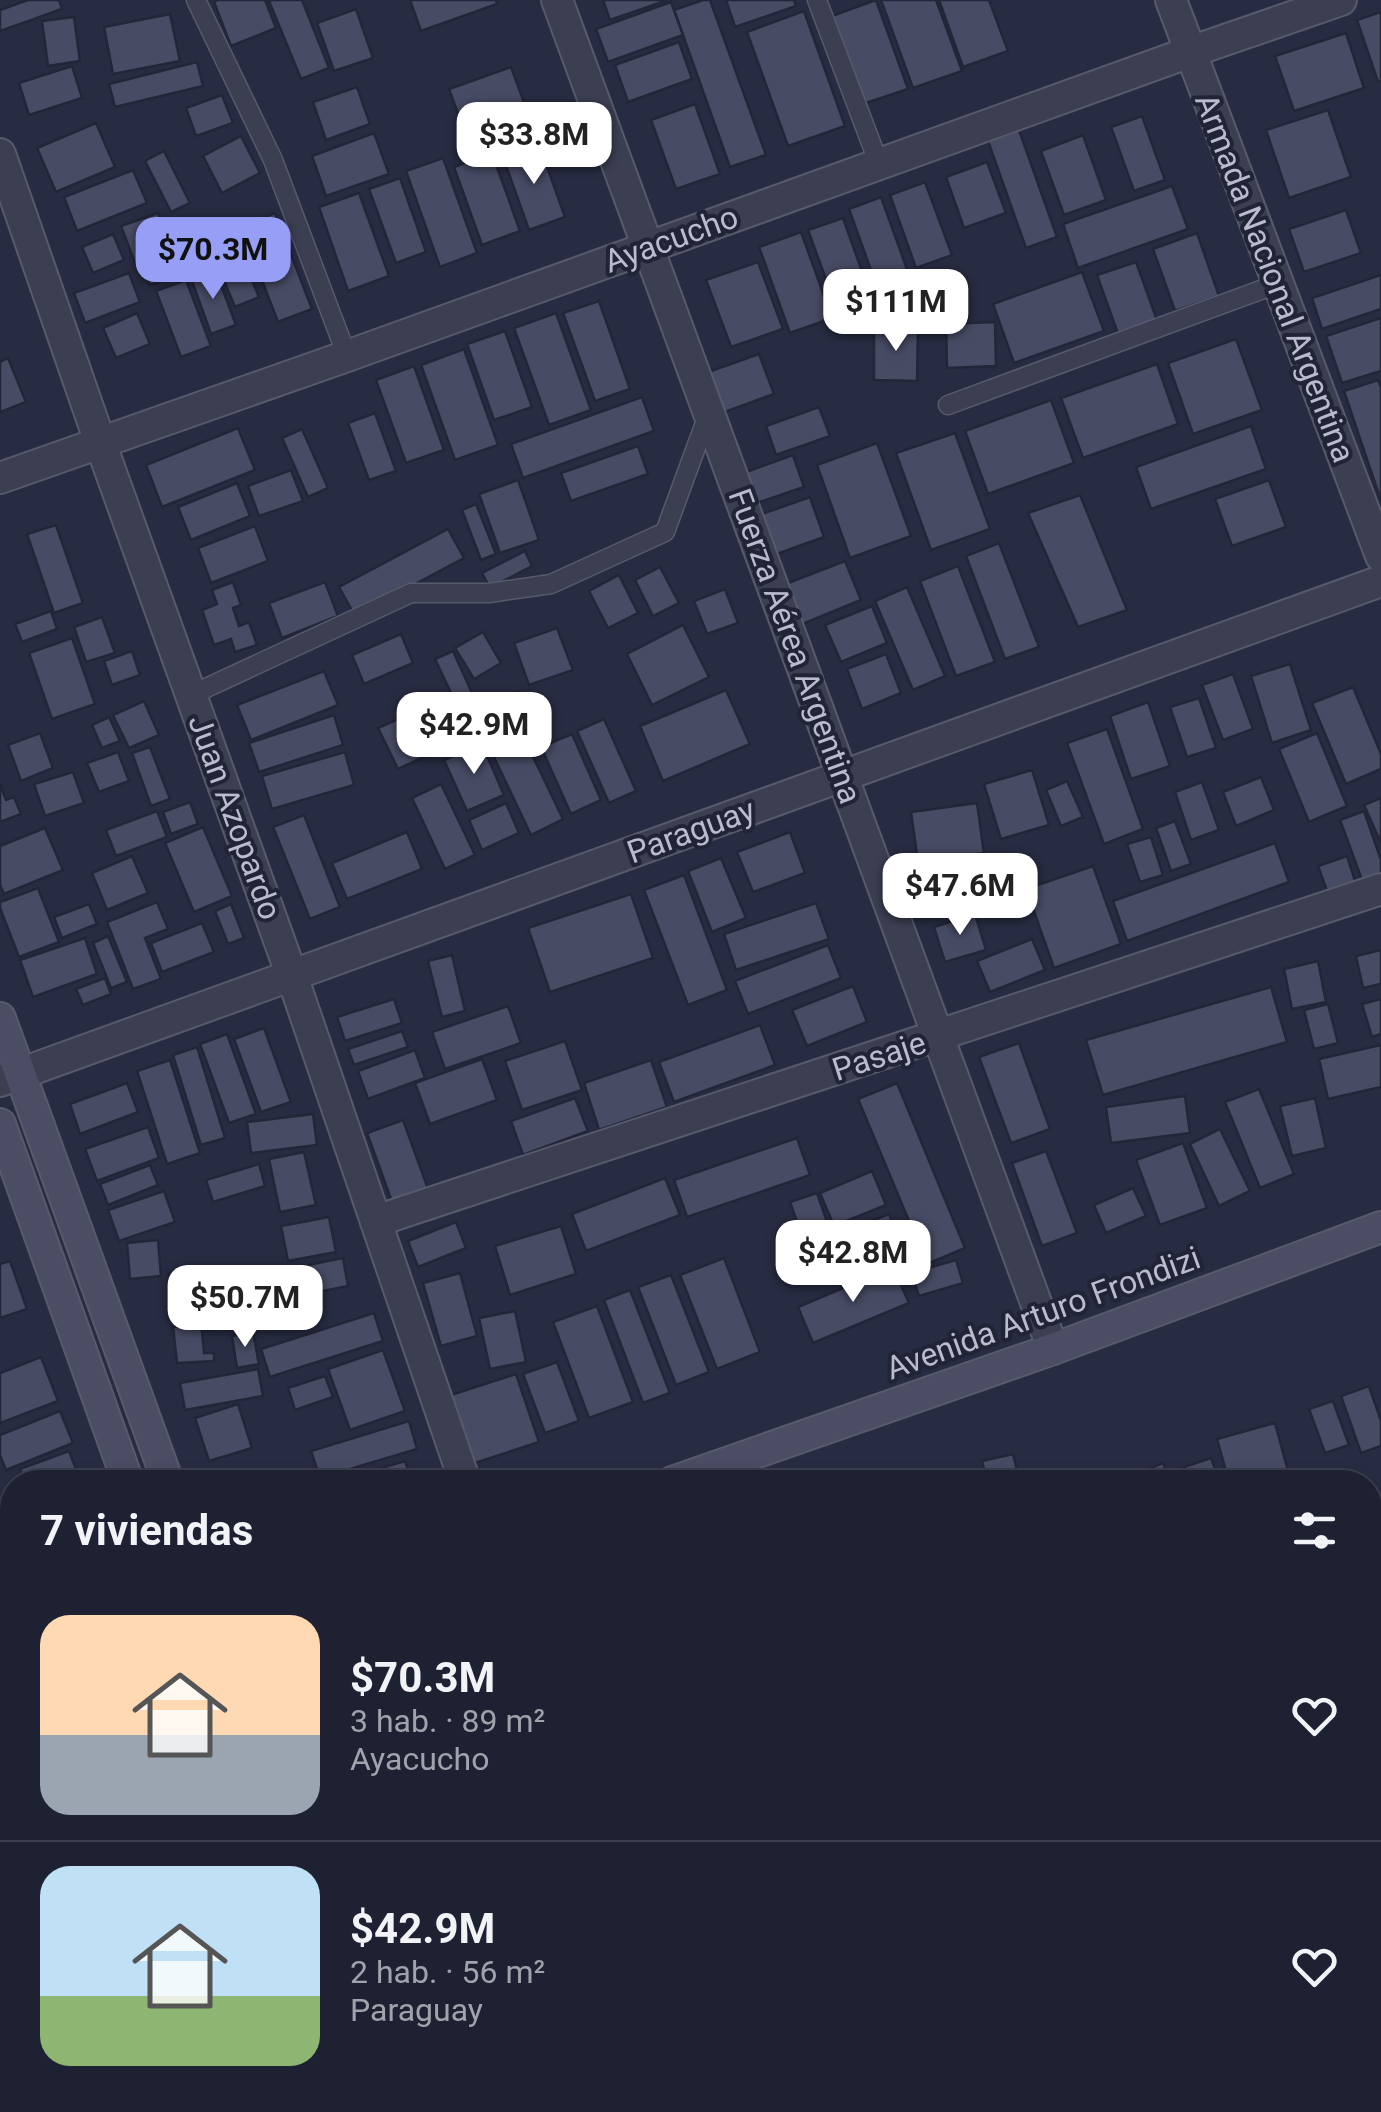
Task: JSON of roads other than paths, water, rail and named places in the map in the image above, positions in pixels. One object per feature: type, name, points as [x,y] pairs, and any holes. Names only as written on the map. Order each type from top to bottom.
[{"type":"main road","points":[[0,1018],[10,1078],[163,1470]]},
{"type":"main road","points":[[0,1124],[124,1470]]},
{"type":"main road","name":"Avenida Arturo Frondizi","points":[[706,1470],[1053,1349],[1381,1227]]},
{"type":"street","name":"Fuerza Aérea Argentina","points":[[557,0],[1053,1349]]},
{"type":"street","name":"Armada Nacional Argentina","points":[[1171,0],[1381,556]]},
{"type":"street","name":"Ayacucho","points":[[0,478],[1341,0]]},
{"type":"street","name":"Juan Azopardo","points":[[0,154],[292,976],[461,1470]]},
{"type":"street","name":"Paraguay","points":[[10,1078],[1381,581]]},
{"type":"street","name":"Pasaje","points":[[376,1222],[1381,889]]},
{"type":"lane","points":[[196,0],[273,160],[348,356]]},
{"type":"lane","points":[[816,0],[879,164]]},
{"type":"lane","points":[[948,405],[1278,284]]},
{"type":"lane","points":[[191,695],[412,593],[489,593],[552,584],[665,532],[709,412]]}]
